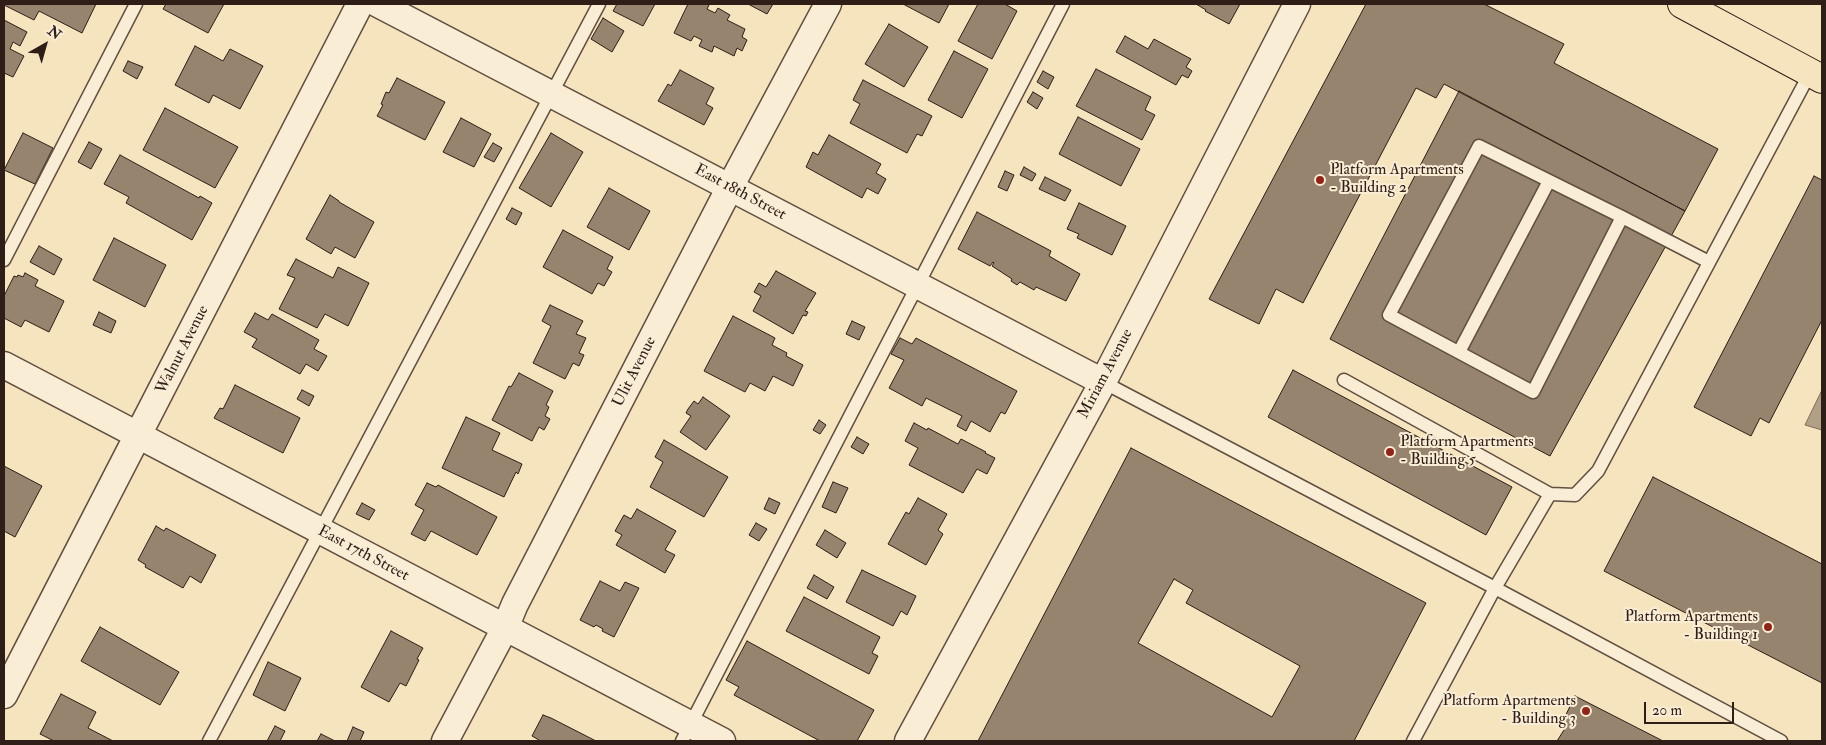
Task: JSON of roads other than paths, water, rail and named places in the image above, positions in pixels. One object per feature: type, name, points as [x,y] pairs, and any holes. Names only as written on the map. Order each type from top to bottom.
[{"type":"main road","points":[[1682,4],[1816,76]]},
{"type":"street","name":"Walnut Avenue","points":[[4,695],[360,4]]},
{"type":"street","name":"East 18th Street","points":[[378,4],[1103,382]]},
{"type":"street","name":"Ulit Avenue","points":[[445,741],[505,628],[515,604],[730,187],[828,4]]},
{"type":"street","name":"Miriam Avenue","points":[[908,741],[1103,382],[1297,4]]},
{"type":"street","name":"East 17th Street","points":[[4,365],[505,628],[686,733],[722,741]]},
{"type":"lane","points":[[4,260],[136,4]]},
{"type":"lane","points":[[209,741],[598,4]]},
{"type":"lane","points":[[686,733],[1063,4]]},
{"type":"lane","points":[[1344,380],[1550,494],[1575,495],[1598,471],[1709,262],[1816,76]]},
{"type":"lane","points":[[1622,217],[1533,392],[1389,315],[1479,146],[1622,217],[1709,262]]},
{"type":"lane","points":[[1460,352],[1550,181]]},
{"type":"lane","points":[[1103,382],[1781,741]]},
{"type":"lane","points":[[1414,741],[1495,588],[1550,494]]},
{"type":"place","name":"Platform Apartments - Building 2","points":[[1320,180]]},
{"type":"place","name":"Platform Apartments - Building 5","points":[[1390,452]]},
{"type":"place","name":"Platform Apartments - Building 1","points":[[1768,627]]},
{"type":"place","name":"Platform Apartments - Building 3","points":[[1586,711]]}]
